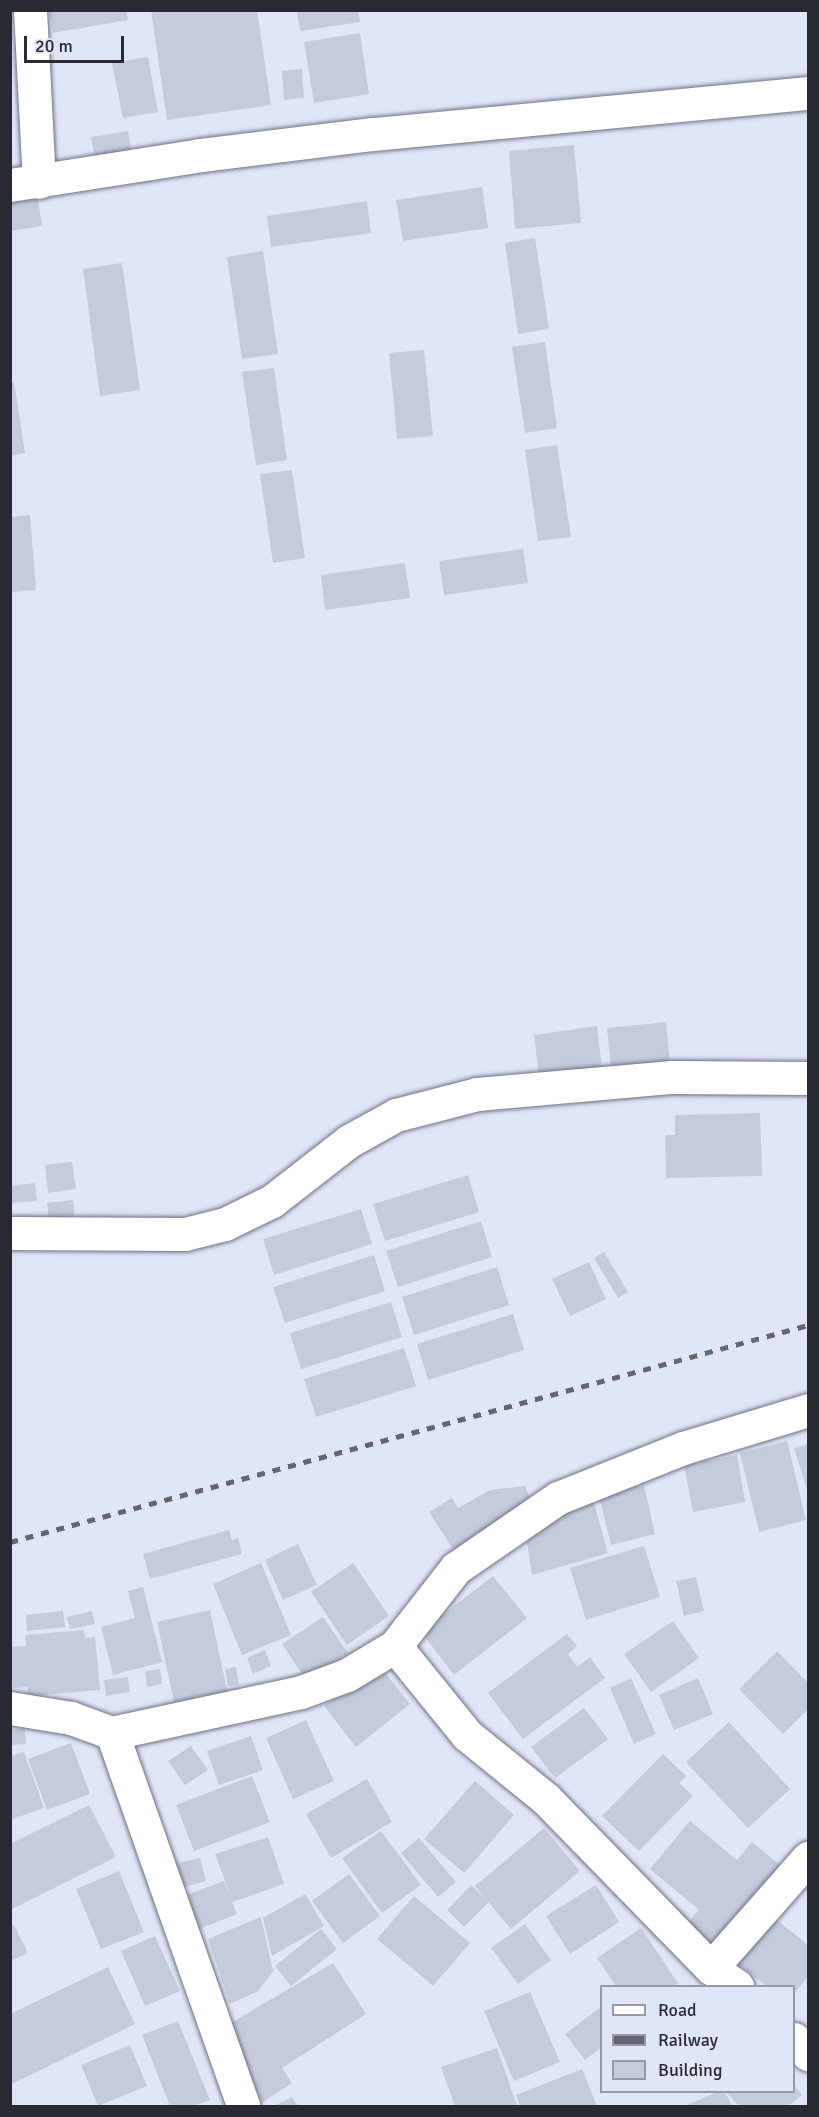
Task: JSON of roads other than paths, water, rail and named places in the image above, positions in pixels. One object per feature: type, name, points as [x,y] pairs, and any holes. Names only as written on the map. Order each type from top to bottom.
[{"type":"street","points":[[30,10],[25,184],[201,154],[373,134],[808,93]]},
{"type":"street","points":[[10,1233],[185,1234],[225,1224],[272,1201],[349,1141],[396,1115],[477,1094],[672,1077],[808,1078]]},
{"type":"street","points":[[10,1708],[71,1718],[112,1733],[301,1692],[347,1675],[395,1646],[456,1568],[558,1498],[682,1448],[808,1410]]},
{"type":"street","points":[[395,1646],[467,1735],[546,1799],[724,1977],[808,1858]]},
{"type":"street","points":[[112,1733],[243,2106]]},
{"type":"street","points":[[795,2040],[808,2054]]},
{"type":"railway","points":[[10,1542],[808,1325]]}]
